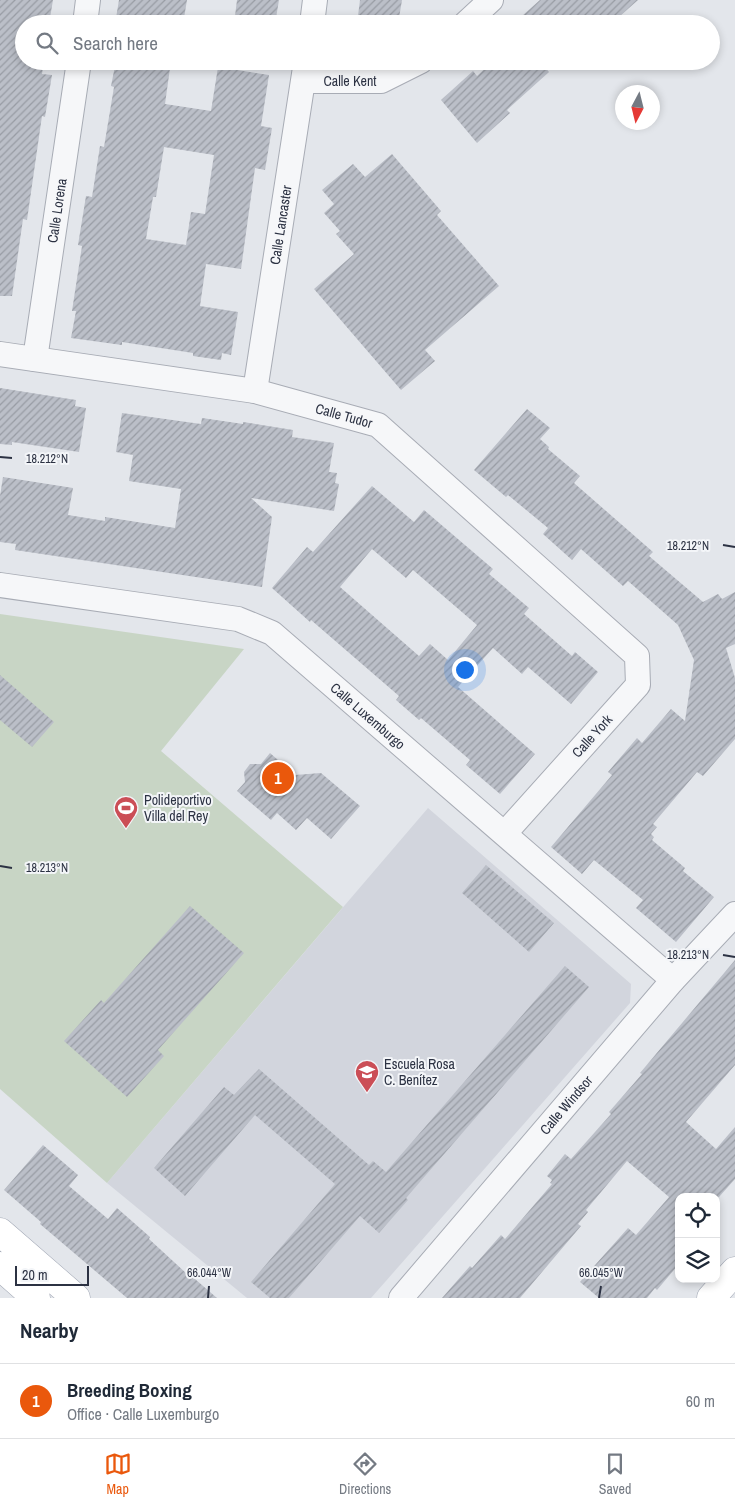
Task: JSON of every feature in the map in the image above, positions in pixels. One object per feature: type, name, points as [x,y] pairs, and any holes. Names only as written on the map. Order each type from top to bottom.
[{"type":"main road","points":[[0,1232],[76,1298]]},
{"type":"main road","points":[[0,1266],[36,1298]]},
{"type":"main road","points":[[711,1298],[735,1271]]},
{"type":"street","points":[[86,15],[88,0]]},
{"type":"street","points":[[313,15],[315,0]]},
{"type":"street","points":[[475,15],[491,0]]},
{"type":"street","name":"Calle Lorena","points":[[34,359],[78,70]]},
{"type":"street","name":"Calle Kent","points":[[305,71],[382,82],[404,70]]},
{"type":"street","name":"Calle Lancaster","points":[[255,390],[305,71]]},
{"type":"street","name":"Calle Tudor","points":[[0,354],[255,390],[378,425],[614,635]]},
{"type":"street","name":"Calle Luxemburgo","points":[[0,585],[238,619],[272,633],[673,980]]},
{"type":"street","name":"Calle York","points":[[505,833],[638,685],[637,656],[614,635]]},
{"type":"street","name":"Calle Windsor","points":[[400,1298],[673,980],[735,914]]},
{"type":"shaded area","name":"Escuela Rosa C. Benítez","points":[[428,808],[631,984],[630,1003],[371,1298],[247,1298],[107,1183]]},
{"type":"green space","name":"Polideportivo Villa del Rey","points":[[0,614],[244,649],[161,751],[343,907],[107,1183],[0,1089]]},
{"type":"building","points":[[0,0],[53,0],[50,15],[15,15],[15,70],[43,70],[42,74],[52,75],[45,117],[42,116],[27,220],[23,219],[12,296],[0,296]]},
{"type":"building","points":[[119,0],[187,0],[184,15],[116,15]]},
{"type":"building","points":[[237,0],[279,0],[276,15],[235,15]]},
{"type":"building","points":[[360,0],[402,0],[400,15],[358,15]]},
{"type":"building","points":[[540,0],[638,0],[621,15],[523,15]]},
{"type":"building","points":[[114,70],[170,70],[165,104],[211,111],[218,70],[237,70],[269,75],[261,126],[272,128],[265,170],[255,168],[241,269],[206,264],[200,306],[238,312],[231,355],[222,353],[221,360],[193,356],[193,353],[122,342],[122,345],[71,338],[76,311],[72,311],[82,246],[78,245],[86,196],[92,197],[100,146],[104,147],[114,87],[111,86]],"holes":[[[164,147],[214,155],[205,214],[191,212],[186,245],[146,239],[153,197],[156,197]]]},
{"type":"building","points":[[483,70],[547,70],[549,72],[507,110],[510,113],[477,143],[441,100],[473,71],[477,76]]},
{"type":"building","points":[[392,154],[441,211],[437,215],[499,286],[425,350],[435,361],[401,390],[314,289],[354,254],[336,234],[340,231],[324,213],[334,204],[322,190],[353,164],[365,177]]},
{"type":"building","points":[[0,388],[76,400],[75,406],[86,408],[79,452],[12,442],[12,445],[0,444]]},
{"type":"building","points":[[527,409],[550,428],[540,439],[549,447],[548,449],[580,476],[574,483],[653,552],[649,556],[703,602],[718,594],[722,599],[735,592],[735,644],[726,648],[735,678],[735,739],[703,776],[697,772],[653,824],[657,827],[651,834],[654,837],[652,840],[685,868],[683,871],[714,897],[676,942],[636,908],[643,900],[594,860],[582,874],[551,847],[612,775],[608,772],[637,738],[642,743],[671,709],[685,721],[694,660],[678,625],[628,581],[623,586],[581,549],[572,560],[543,534],[548,528],[508,495],[506,497],[474,470]]},
{"type":"building","points":[[122,413],[201,424],[202,418],[243,424],[243,422],[293,430],[292,437],[334,443],[329,472],[337,473],[335,483],[339,484],[334,511],[251,498],[272,517],[262,587],[15,550],[16,544],[0,542],[0,496],[3,477],[73,488],[68,515],[105,521],[105,517],[175,528],[181,489],[129,481],[133,455],[116,452]]},
{"type":"building","points":[[372,486],[414,522],[424,510],[493,569],[489,574],[529,608],[524,614],[572,656],[575,652],[598,672],[571,704],[528,667],[522,674],[493,648],[458,687],[535,754],[500,794],[466,765],[470,760],[421,718],[419,720],[396,700],[399,696],[272,588],[307,547],[313,552]],"holes":[[[372,549],[406,578],[413,570],[477,625],[448,660],[430,644],[419,656],[340,587]]]},
{"type":"building","points":[[0,675],[54,722],[32,747],[0,720]]},
{"type":"building","points":[[270,753],[295,775],[321,773],[360,806],[331,839],[307,818],[296,830],[277,813],[271,820],[237,791],[245,782],[244,772],[250,764],[261,764]]},
{"type":"building","points":[[486,865],[554,923],[529,952],[462,893]]},
{"type":"building","points":[[190,906],[244,953],[158,1050],[164,1056],[127,1097],[64,1041],[101,1000],[104,1003]]},
{"type":"building","points":[[735,960],[735,1065],[686,1122],[716,1149],[735,1127],[735,1179],[720,1196],[720,1193],[675,1193],[675,1269],[657,1290],[655,1288],[647,1298],[599,1298],[580,1282],[628,1228],[636,1235],[669,1197],[627,1161],[586,1210],[588,1212],[578,1224],[581,1226],[520,1298],[442,1298],[501,1235],[505,1239],[552,1184],[550,1183],[552,1180],[547,1176],[565,1154],[571,1159],[611,1114],[609,1112],[642,1074],[640,1073]]},
{"type":"building","points":[[565,966],[589,987],[406,1198],[408,1200],[379,1233],[360,1216],[289,1298],[270,1298],[251,1282],[335,1184],[255,1115],[185,1196],[154,1168],[224,1087],[234,1095],[259,1069],[369,1165],[373,1161],[386,1172]]},
{"type":"building","points":[[43,1145],[78,1175],[69,1186],[108,1219],[117,1208],[150,1237],[149,1239],[187,1274],[217,1298],[127,1298],[40,1224],[41,1222],[4,1190]]},
{"type":"place","name":"Breeding Boxing","points":[[278,778]]},
{"type":"place","name":"Polideportivo Villa del Rey","points":[[126,829]]},
{"type":"place","name":"Escuela Rosa C. Benítez","points":[[367,1093]]}]
